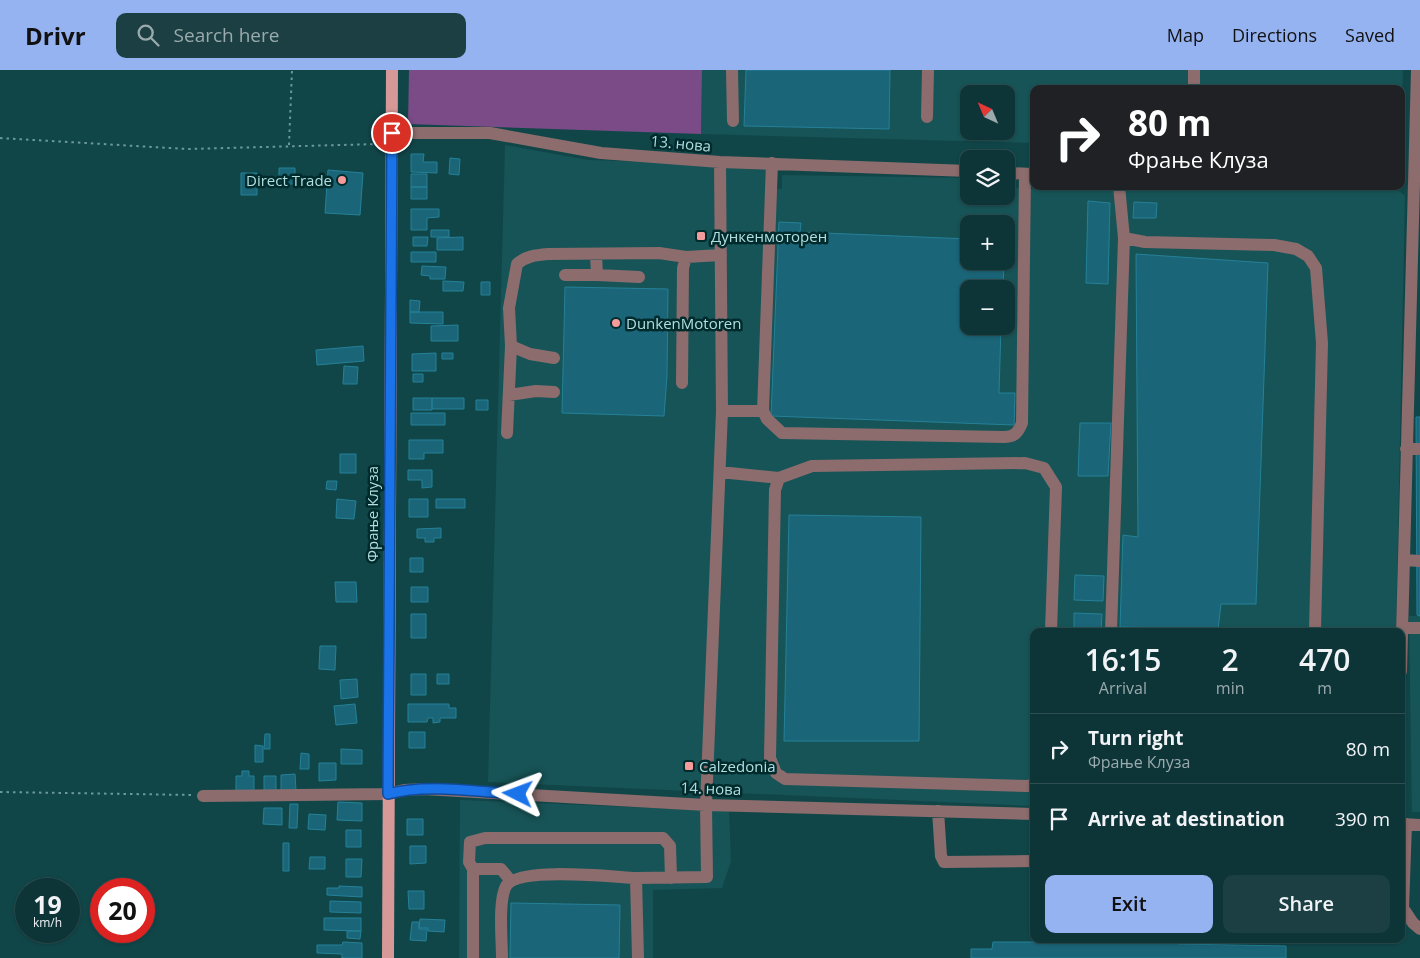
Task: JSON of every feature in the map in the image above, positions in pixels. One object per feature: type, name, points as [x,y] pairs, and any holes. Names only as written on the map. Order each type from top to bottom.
[{"type":"main road","name":"Фрање Клуза","points":[[388,958],[392,70]]},
{"type":"street","points":[[732,70],[733,121]]},
{"type":"street","points":[[927,117],[928,70]]},
{"type":"street","points":[[1194,70],[1194,85]]},
{"type":"street","points":[[1417,70],[1411,169],[1402,628],[1420,628]]},
{"type":"street","name":"13. нова","points":[[392,138],[490,133],[601,153],[720,162],[960,171]]},
{"type":"street","points":[[502,958],[502,903],[506,886],[515,877],[551,874],[636,878],[707,877],[706,805],[722,411],[720,162]]},
{"type":"street","points":[[772,163],[764,411],[766,419],[782,433],[1011,437],[1019,432],[1022,414],[1030,174],[1015,173]]},
{"type":"street","points":[[1111,628],[1124,238],[1119,190]]},
{"type":"street","points":[[1124,238],[1145,242],[1274,245],[1296,249],[1308,256],[1316,268],[1322,343],[1315,628]]},
{"type":"street","points":[[507,433],[511,346],[509,308],[517,264],[535,255],[659,253],[686,257],[721,255]]},
{"type":"street","points":[[596,254],[597,275]]},
{"type":"street","points":[[682,383],[683,268],[686,257]]},
{"type":"street","points":[[565,275],[639,277]]},
{"type":"street","points":[[511,346],[530,354],[554,358]]},
{"type":"street","points":[[509,395],[536,391],[554,392]]},
{"type":"street","points":[[722,411],[764,411]]},
{"type":"street","points":[[1406,449],[1420,449]]},
{"type":"street","points":[[720,472],[779,478],[812,466],[860,464],[1025,463],[1044,468],[1056,486],[1051,628]]},
{"type":"street","points":[[779,478],[775,490],[770,758],[776,773],[785,778],[1030,785]]},
{"type":"street","points":[[1404,560],[1420,561]]},
{"type":"street","name":"14. нова","points":[[203,796],[388,794],[404,790],[424,789],[706,805],[1030,814]]},
{"type":"street","points":[[938,811],[941,856],[944,862],[1030,862]]},
{"type":"street","points":[[1405,824],[1420,825]]},
{"type":"street","points":[[474,958],[474,869],[469,862],[470,842],[475,840],[663,838],[670,846],[671,878]]},
{"type":"street","points":[[474,869],[500,869],[511,881]]},
{"type":"street","points":[[636,878],[638,958]]},
{"type":"street","points":[[1405,911],[1413,923],[1420,929]]},
{"type":"path","points":[[289,145],[292,70]]},
{"type":"path","points":[[0,138],[186,149],[392,138]]},
{"type":"path","points":[[0,792],[203,796]]},
{"type":"shaded area","points":[[409,70],[702,70],[701,134],[408,124]]},
{"type":"shaded area","points":[[702,70],[1403,70],[1403,85],[1030,85],[1030,143],[701,134]]},
{"type":"shaded area","points":[[505,145],[588,160],[768,166],[768,189],[782,189],[782,175],[960,178],[960,205],[1015,205],[1015,188],[1030,190],[1398,190],[1405,196],[1396,628],[1030,628],[1030,806],[488,782]]},
{"type":"shaded area","points":[[1409,616],[1420,616],[1420,812],[1412,812]]},
{"type":"shaded area","name":"Calzedonia","points":[[460,800],[729,811],[731,861],[722,888],[653,890],[653,958],[459,958]]},
{"type":"building","points":[[746,70],[890,70],[889,129],[744,126]]},
{"type":"building","points":[[411,154],[424,154],[423,162],[437,162],[437,173],[411,172]]},
{"type":"building","points":[[450,158],[460,159],[459,175],[449,174]]},
{"type":"building","points":[[279,168],[295,168],[295,184],[279,184]]},
{"type":"building","points":[[328,170],[363,173],[360,215],[325,213]]},
{"type":"building","points":[[241,173],[257,173],[257,195],[241,195]]},
{"type":"building","points":[[411,174],[427,174],[427,187],[411,187]]},
{"type":"building","points":[[411,187],[427,187],[427,199],[411,199]]},
{"type":"building","points":[[1088,201],[1110,203],[1108,284],[1086,283]]},
{"type":"building","points":[[1134,202],[1157,203],[1156,218],[1133,218]]},
{"type":"building","points":[[411,209],[439,209],[439,217],[427,218],[427,230],[411,230]]},
{"type":"building","points":[[779,222],[801,223],[800,232],[960,239],[960,270],[1004,270],[1003,280],[960,280],[960,335],[1001,335],[999,393],[1015,393],[1014,425],[771,416]]},
{"type":"building","points":[[431,230],[449,230],[449,237],[431,237]]},
{"type":"building","points":[[413,237],[428,237],[427,246],[413,246]]},
{"type":"building","points":[[463,237],[463,250],[437,250],[437,238]]},
{"type":"building","points":[[411,252],[436,252],[436,262],[411,262]]},
{"type":"building","points":[[1136,254],[1268,263],[1256,604],[1221,604],[1218,628],[1120,627],[1123,535],[1138,537]]},
{"type":"building","points":[[422,266],[446,267],[445,279],[430,279],[430,276],[421,275]]},
{"type":"building","points":[[443,281],[464,282],[463,291],[443,291]]},
{"type":"building","points":[[481,282],[490,282],[490,295],[481,295]]},
{"type":"building","name":"DunkenMotoren","points":[[565,287],[668,289],[667,376],[664,416],[562,413]]},
{"type":"building","points":[[410,300],[420,301],[419,312],[410,312]]},
{"type":"building","points":[[410,312],[443,312],[443,324],[410,323]]},
{"type":"building","points":[[458,325],[458,341],[431,341],[431,326]]},
{"type":"building","points":[[363,346],[364,361],[317,365],[316,350]]},
{"type":"building","points":[[436,353],[436,371],[412,371],[412,354]]},
{"type":"building","points":[[442,353],[453,353],[453,359],[442,359]]},
{"type":"building","points":[[344,366],[358,367],[357,384],[343,384]]},
{"type":"building","points":[[413,374],[423,374],[423,382],[413,382]]},
{"type":"building","points":[[413,398],[432,398],[432,410],[413,410]]},
{"type":"building","points":[[432,398],[464,398],[464,409],[432,409]]},
{"type":"building","points":[[476,400],[488,400],[488,410],[476,410]]},
{"type":"building","points":[[411,413],[445,413],[445,425],[411,425]]},
{"type":"building","points":[[1416,417],[1420,417],[1420,616],[1417,615]]},
{"type":"building","points":[[1080,423],[1111,423],[1108,476],[1078,476]]},
{"type":"building","points":[[409,440],[443,440],[443,453],[424,453],[424,459],[409,459]]},
{"type":"building","points":[[340,454],[356,454],[356,473],[340,473]]},
{"type":"building","points":[[408,470],[432,470],[432,487],[422,488],[422,480],[408,480]]},
{"type":"building","points":[[327,481],[337,481],[336,490],[326,489]]},
{"type":"building","points":[[337,499],[356,501],[354,519],[336,518]]},
{"type":"building","points":[[409,499],[428,499],[428,517],[409,517]]},
{"type":"building","points":[[436,499],[465,499],[465,508],[436,508]]},
{"type":"building","points":[[789,515],[921,517],[919,741],[784,741]]},
{"type":"building","points":[[441,528],[441,538],[434,538],[434,542],[425,542],[425,538],[417,538],[417,529]]},
{"type":"building","points":[[410,558],[423,558],[423,572],[410,572]]},
{"type":"building","points":[[1075,575],[1104,576],[1103,601],[1074,600]]},
{"type":"building","points":[[335,582],[356,582],[357,602],[336,602]]},
{"type":"building","points":[[411,587],[428,587],[428,602],[411,602]]},
{"type":"building","points":[[1074,613],[1102,614],[1101,628],[1074,628]]},
{"type":"building","points":[[411,614],[426,614],[426,638],[411,638]]},
{"type":"building","points":[[320,646],[336,646],[335,670],[319,669]]},
{"type":"building","points":[[411,674],[426,674],[426,695],[411,695]]},
{"type":"building","points":[[437,674],[449,674],[449,684],[437,684]]},
{"type":"building","points":[[357,679],[358,697],[341,699],[340,680]]},
{"type":"building","points":[[355,704],[357,723],[336,725],[334,706]]},
{"type":"building","points":[[408,704],[449,704],[449,708],[456,708],[456,718],[440,718],[440,722],[433,723],[433,718],[428,718],[427,722],[408,722]]},
{"type":"building","points":[[409,732],[425,732],[425,748],[409,748]]},
{"type":"building","points":[[265,734],[270,734],[270,749],[264,749]]},
{"type":"building","points":[[255,745],[263,746],[263,762],[255,762]]},
{"type":"building","points":[[341,749],[362,750],[362,764],[341,764]]},
{"type":"building","points":[[301,753],[309,754],[309,769],[300,769]]},
{"type":"building","points":[[319,763],[336,763],[336,780],[319,781]]},
{"type":"building","points":[[242,771],[249,771],[249,776],[254,776],[254,792],[236,792],[236,776],[242,776]]},
{"type":"building","points":[[295,774],[296,791],[281,791],[281,775]]},
{"type":"building","points":[[264,776],[276,776],[276,791],[264,791]]},
{"type":"building","points":[[338,802],[362,803],[362,821],[337,820]]},
{"type":"building","points":[[290,804],[298,804],[297,828],[289,828]]},
{"type":"building","points":[[264,808],[282,808],[282,825],[263,824]]},
{"type":"building","points":[[309,814],[326,815],[325,830],[308,829]]},
{"type":"building","points":[[407,819],[423,819],[423,835],[407,835]]},
{"type":"building","points":[[346,830],[361,830],[361,847],[346,847]]},
{"type":"building","points":[[283,843],[289,843],[289,871],[283,871]]},
{"type":"building","points":[[410,846],[426,846],[426,863],[410,864]]},
{"type":"building","points":[[310,857],[325,857],[325,869],[309,869]]},
{"type":"building","points":[[346,859],[362,859],[361,877],[346,877]]},
{"type":"building","points":[[339,886],[362,887],[362,897],[327,895],[327,888],[339,888]]},
{"type":"building","points":[[408,891],[424,891],[424,909],[409,909]]},
{"type":"building","points":[[330,901],[361,902],[361,913],[330,912]]},
{"type":"building","points":[[511,903],[620,905],[619,958],[510,958]]},
{"type":"building","points":[[324,918],[361,918],[361,931],[324,930]]},
{"type":"building","points":[[420,919],[445,920],[444,932],[428,931],[428,928],[419,928]]},
{"type":"building","points":[[412,922],[419,922],[419,929],[427,929],[426,941],[410,940]]},
{"type":"building","points":[[347,931],[361,931],[360,939],[347,938]]},
{"type":"building","points":[[343,942],[362,943],[362,958],[342,958],[342,954],[317,953],[317,945],[342,945]]},
{"type":"building","points":[[993,942],[1178,943],[1286,946],[1286,958],[971,958],[971,949],[992,949]]},
{"type":"place","name":"Direct Trade","points":[[342,180]]},
{"type":"place","name":"Дункенмоторен","points":[[701,236]]},
{"type":"place","name":"DunkenMotoren","points":[[616,323]]},
{"type":"place","name":"Calzedonia","points":[[689,766]]},
{"type":"route","points":[[392,133],[388,794],[404,790],[424,789],[518,794]]}]
